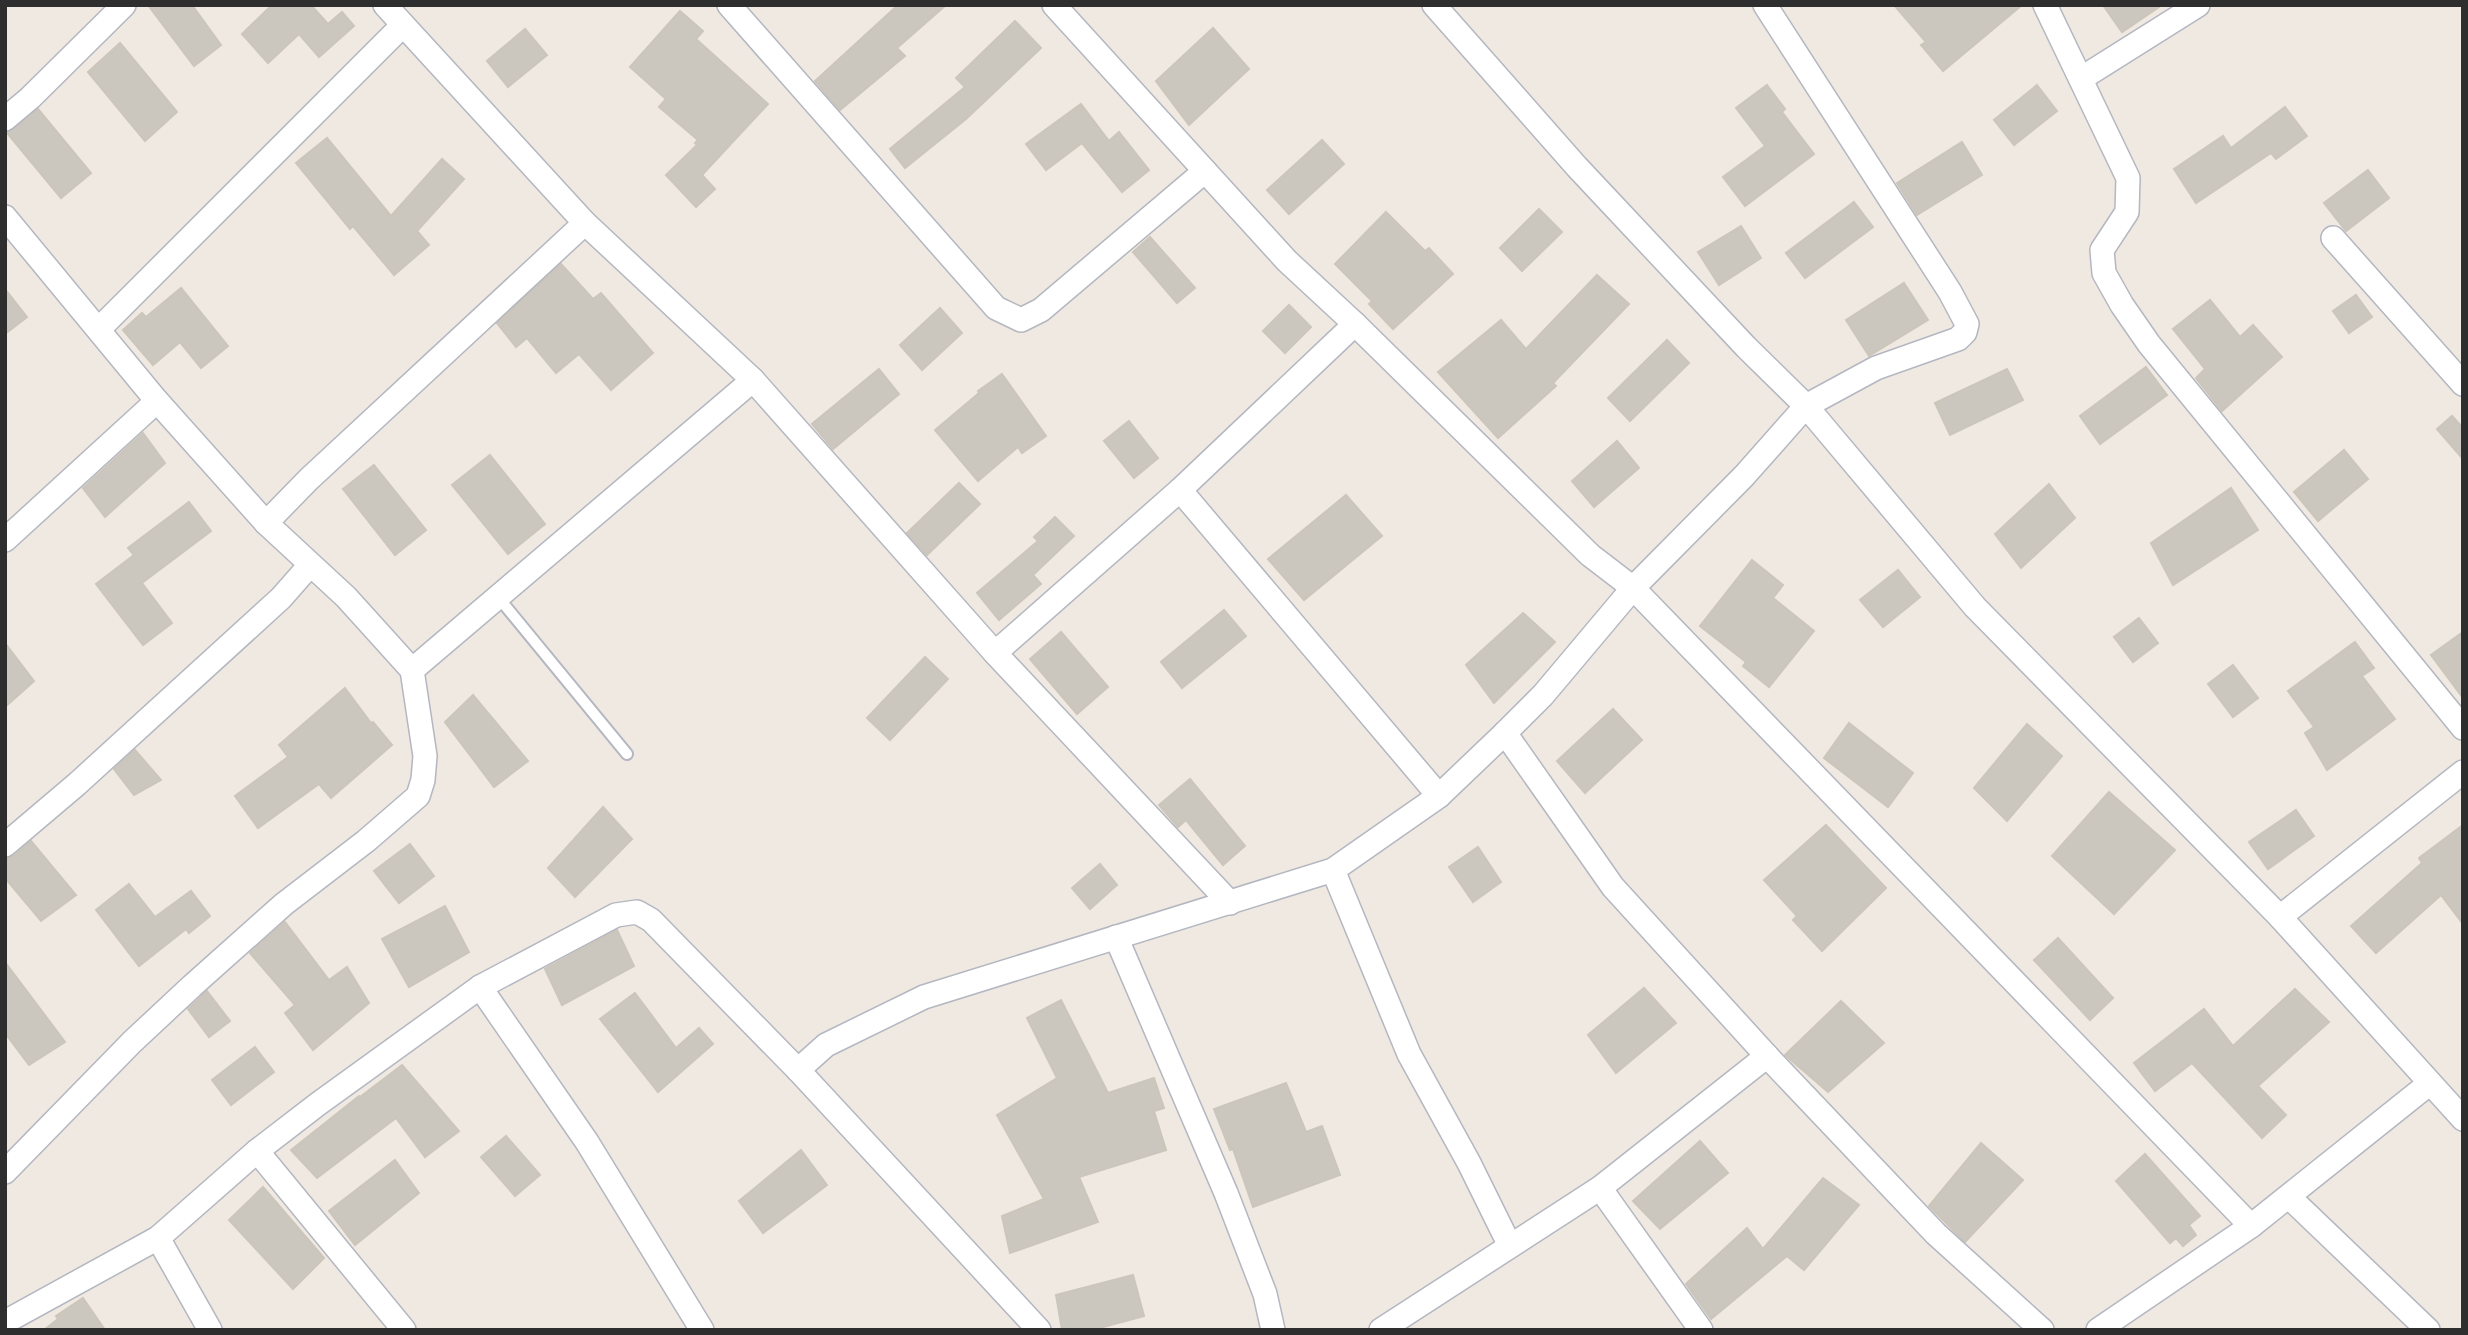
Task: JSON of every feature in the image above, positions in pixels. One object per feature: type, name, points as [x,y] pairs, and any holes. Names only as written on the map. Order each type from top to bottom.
[{"type":"street","points":[[5,120],[124,5]]},
{"type":"street","points":[[385,5],[585,223],[753,380],[995,653],[1230,903]]},
{"type":"street","points":[[729,5],[996,308],[1021,320],[1041,310],[1205,171]]},
{"type":"street","points":[[1054,5],[1287,261],[1355,324],[1590,555],[1633,588],[2251,1226]]},
{"type":"street","points":[[1434,5],[1587,177],[1746,347],[1807,406],[1975,607],[2280,917],[2463,1119]]},
{"type":"street","points":[[798,1070],[826,1045],[864,1024],[924,997],[1333,870],[1439,796],[1505,733],[1543,695],[1633,588],[1744,476],[1807,406],[1876,368],[1958,339],[1965,332],[1967,324],[1950,292],[1766,5]]},
{"type":"street","points":[[2045,5],[2128,178],[2127,212],[2102,250],[2104,272],[2122,305],[2149,344],[2463,728]]},
{"type":"street","points":[[2082,78],[2198,5]]},
{"type":"street","points":[[99,329],[403,25]]},
{"type":"street","points":[[5,217],[157,401],[266,523],[345,597],[412,670],[425,756],[423,780],[418,796],[366,841],[284,904],[192,986],[132,1042],[5,1172]]},
{"type":"street","points":[[266,523],[309,479],[585,223]]},
{"type":"street","points":[[2333,238],[2463,384]]},
{"type":"street","points":[[995,653],[1180,490],[1355,324]]},
{"type":"street","points":[[412,670],[753,380]]},
{"type":"street","points":[[5,540],[157,401]]},
{"type":"street","points":[[1180,490],[1439,796]]},
{"type":"street","points":[[5,845],[77,784],[281,598],[310,565]]},
{"type":"street","points":[[1505,733],[1613,887],[1766,1056],[1936,1234],[2042,1330]]},
{"type":"street","points":[[2280,917],[2463,772]]},
{"type":"street","points":[[1333,870],[1409,1054],[1469,1163],[1510,1246]]},
{"type":"street","points":[[5,1322],[158,1238],[257,1151],[481,987],[616,915],[637,912],[651,920],[798,1070],[1039,1330]]},
{"type":"street","points":[[1116,937],[1226,1193],[1265,1294],[1273,1330]]},
{"type":"street","points":[[481,987],[587,1142],[702,1330]]},
{"type":"street","points":[[1381,1330],[1600,1188],[1766,1056]]},
{"type":"street","points":[[2098,1330],[2251,1226],[2430,1083]]},
{"type":"street","points":[[257,1151],[404,1330]]},
{"type":"street","points":[[1600,1188],[1701,1330]]},
{"type":"street","points":[[2289,1197],[2428,1330]]},
{"type":"street","points":[[158,1238],[210,1330]]},
{"type":"lane","points":[[498,597],[627,754]]},
{"type":"building","points":[[148,5],[192,5],[221,45],[194,66]]},
{"type":"building","points":[[272,5],[311,5],[328,24],[342,12],[354,26],[319,57],[299,34],[268,63],[242,34]]},
{"type":"building","points":[[898,5],[946,5],[897,48],[905,56],[840,110],[815,81]]},
{"type":"building","points":[[1894,5],[2022,5],[1943,71],[1921,45],[1926,42]]},
{"type":"building","points":[[2103,5],[2162,5],[2122,32]]},
{"type":"building","points":[[680,11],[703,31],[696,39],[768,104],[702,175],[715,189],[696,207],[666,175],[697,145],[695,143],[698,140],[659,107],[666,99],[630,67]]},
{"type":"building","points":[[1015,21],[1041,48],[966,119],[905,168],[890,149],[965,87],[956,78]]},
{"type":"building","points":[[1213,28],[1249,69],[1189,125],[1156,81]]},
{"type":"building","points":[[525,29],[547,55],[508,87],[487,61]]},
{"type":"building","points":[[120,43],[177,112],[145,141],[88,72]]},
{"type":"building","points":[[1767,85],[1785,109],[1782,112],[1814,154],[1745,206],[1723,177],[1765,146],[1736,108]]},
{"type":"building","points":[[2037,85],[2057,111],[2014,145],[1994,120]]},
{"type":"building","points":[[1081,104],[1109,141],[1119,132],[1149,170],[1122,192],[1082,143],[1046,170],[1026,144]]},
{"type":"building","points":[[2285,107],[2307,136],[2276,159],[2271,153],[2196,203],[2174,169],[2223,136],[2231,148]]},
{"type":"building","points":[[38,109],[91,173],[61,198],[7,133]]},
{"type":"building","points":[[327,138],[391,216],[442,159],[464,179],[417,231],[429,245],[394,275],[353,226],[350,229],[296,163]]},
{"type":"building","points":[[1322,140],[1344,164],[1289,214],[1267,190]]},
{"type":"building","points":[[1962,142],[1982,175],[1917,215],[1897,183]]},
{"type":"building","points":[[2368,170],[2389,198],[2346,231],[2324,203]]},
{"type":"building","points":[[1854,202],[1873,227],[1805,278],[1786,253]]},
{"type":"building","points":[[1539,209],[1562,232],[1522,271],[1500,248]]},
{"type":"building","points":[[1386,212],[1425,251],[1429,248],[1453,274],[1393,329],[1369,304],[1372,301],[1335,264]]},
{"type":"building","points":[[1741,226],[1761,258],[1719,285],[1698,252]]},
{"type":"building","points":[[1150,237],[1195,288],[1177,303],[1133,252]]},
{"type":"building","points":[[561,264],[593,299],[601,293],[653,353],[611,390],[579,354],[556,373],[527,338],[516,347],[497,323]]},
{"type":"building","points":[[1597,275],[1629,304],[1553,383],[1556,386],[1498,438],[1438,372],[1501,320],[1526,349]]},
{"type":"building","points":[[1904,283],[1928,320],[1869,356],[1846,320]]},
{"type":"building","points":[[181,288],[228,346],[201,368],[180,342],[153,365],[123,330],[142,313],[146,317]]},
{"type":"building","points":[[5,289],[27,317],[5,334]]},
{"type":"building","points":[[2356,295],[2372,317],[2349,333],[2333,311]]},
{"type":"building","points":[[2210,300],[2240,337],[2253,325],[2282,357],[2222,411],[2196,378],[2205,369],[2173,329]]},
{"type":"building","points":[[1289,305],[1311,327],[1285,353],[1263,331]]},
{"type":"building","points":[[940,308],[962,333],[922,370],[900,345]]},
{"type":"building","points":[[1667,340],[1689,363],[1630,421],[1608,398]]},
{"type":"building","points":[[2146,367],[2167,395],[2100,444],[2080,416]]},
{"type":"building","points":[[879,369],[899,394],[833,449],[812,424]]},
{"type":"building","points":[[2007,369],[2023,400],[1950,435],[1935,403]]},
{"type":"building","points":[[1002,374],[1046,436],[1022,453],[1018,447],[978,481],[935,430],[979,393],[978,391]]},
{"type":"building","points":[[2452,416],[2463,428],[2463,459],[2437,429]]},
{"type":"building","points":[[1129,421],[1158,458],[1134,478],[1104,441]]},
{"type":"building","points":[[143,433],[165,463],[105,517],[83,488]]},
{"type":"building","points":[[1617,441],[1639,468],[1594,507],[1572,481]]},
{"type":"building","points":[[2344,450],[2368,479],[2318,521],[2294,492]]},
{"type":"building","points":[[490,455],[545,524],[508,554],[452,485]]},
{"type":"building","points":[[374,465],[426,530],[395,555],[343,489]]},
{"type":"building","points":[[959,483],[980,504],[927,555],[907,533]]},
{"type":"building","points":[[2049,484],[2075,518],[2021,568],[1995,534]]},
{"type":"building","points":[[2231,488],[2258,530],[2173,585],[2151,543]]},
{"type":"building","points":[[1346,495],[1382,536],[1304,600],[1268,559]]},
{"type":"building","points":[[189,502],[211,531],[142,583],[172,623],[143,645],[96,584],[134,555],[128,548]]},
{"type":"building","points":[[1055,517],[1074,536],[1033,575],[1041,584],[999,620],[977,593],[1038,541],[1034,537]]},
{"type":"building","points":[[1752,560],[1783,585],[1773,598],[1814,631],[1769,687],[1743,666],[1746,662],[1700,626]]},
{"type":"building","points":[[1898,570],[1920,597],[1883,627],[1860,600]]},
{"type":"building","points":[[1224,610],[1246,636],[1182,688],[1161,662]]},
{"type":"building","points":[[1523,613],[1555,642],[1494,703],[1466,665]]},
{"type":"building","points":[[2139,618],[2158,643],[2133,662],[2114,637]]},
{"type":"building","points":[[1061,632],[1108,687],[1077,714],[1030,659]]},
{"type":"building","points":[[2463,632],[2463,698],[2431,655]]},
{"type":"building","points":[[2355,642],[2374,668],[2362,676],[2395,719],[2327,770],[2305,733],[2314,727],[2288,691]]},
{"type":"building","points":[[5,643],[34,681],[5,707]]},
{"type":"building","points":[[925,657],[948,679],[890,740],[867,718]]},
{"type":"building","points":[[2233,665],[2258,698],[2233,717],[2208,684]]},
{"type":"building","points":[[345,688],[371,723],[373,722],[392,745],[331,798],[319,784],[258,828],[235,796],[288,757],[279,745]]},
{"type":"building","points":[[473,695],[528,761],[494,787],[445,722]]},
{"type":"building","points":[[1613,709],[1642,740],[1585,793],[1557,761]]},
{"type":"building","points":[[1849,723],[1913,773],[1888,807],[1824,758]]},
{"type":"building","points":[[2027,724],[2062,756],[2007,821],[1974,788]]},
{"type":"building","points":[[135,750],[161,780],[134,795],[114,769]]},
{"type":"building","points":[[1190,779],[1245,846],[1223,865],[1186,820],[1178,827],[1159,805]]},
{"type":"building","points":[[2109,792],[2175,850],[2114,914],[2052,856]]},
{"type":"building","points":[[603,807],[632,839],[575,897],[548,868]]},
{"type":"building","points":[[2296,810],[2314,836],[2268,869],[2249,842]]},
{"type":"building","points":[[1826,825],[1886,888],[1822,951],[1793,920],[1797,916],[1764,880]]},
{"type":"building","points":[[2463,825],[2463,924],[2441,895],[2376,953],[2351,926],[2422,863],[2419,858]]},
{"type":"building","points":[[31,841],[76,895],[41,921],[5,878],[5,859],[14,856]]},
{"type":"building","points":[[410,844],[434,876],[399,903],[374,871]]},
{"type":"building","points":[[1478,847],[1501,882],[1473,902],[1449,867]]},
{"type":"building","points":[[1100,864],[1117,885],[1090,909],[1072,888]]},
{"type":"building","points":[[129,884],[155,917],[191,891],[210,916],[189,933],[186,929],[139,966],[96,910]]},
{"type":"building","points":[[445,906],[469,952],[409,987],[382,939]]},
{"type":"building","points":[[285,922],[329,980],[347,967],[369,1003],[313,1050],[285,1013],[295,1005],[250,953]]},
{"type":"building","points":[[617,930],[634,966],[562,1005],[545,969]]},
{"type":"building","points":[[2058,938],[2113,998],[2090,1020],[2034,960]]},
{"type":"building","points":[[5,962],[65,1042],[29,1065],[5,1033]]},
{"type":"building","points":[[1644,988],[1676,1023],[1616,1073],[1588,1035]]},
{"type":"building","points":[[2295,989],[2329,1022],[2258,1086],[2286,1115],[2262,1138],[2192,1063],[2155,1091],[2134,1063],[2204,1009],[2233,1046]]},
{"type":"building","points":[[207,991],[230,1021],[209,1037],[188,1009]]},
{"type":"building","points":[[635,993],[676,1048],[699,1028],[713,1044],[658,1092],[600,1019]]},
{"type":"building","points":[[1061,1000],[1108,1093],[1154,1078],[1164,1108],[1154,1111],[1166,1150],[1079,1177],[1098,1222],[1010,1253],[1002,1216],[1044,1199],[997,1115],[1057,1078],[1027,1018]]},
{"type":"building","points":[[1841,1001],[1884,1043],[1828,1092],[1785,1055]]},
{"type":"building","points":[[255,1047],[274,1072],[231,1105],[212,1080]]},
{"type":"building","points":[[402,1065],[459,1131],[425,1157],[396,1118],[317,1178],[291,1150]]},
{"type":"building","points":[[1286,1083],[1306,1132],[1322,1126],[1340,1175],[1253,1207],[1233,1149],[1230,1150],[1214,1109]]},
{"type":"building","points":[[506,1136],[540,1175],[515,1196],[481,1157]]},
{"type":"building","points":[[1700,1141],[1728,1173],[1660,1229],[1633,1201]]},
{"type":"building","points":[[1981,1143],[2023,1180],[1965,1242],[1929,1206]]},
{"type":"building","points":[[801,1150],[827,1185],[763,1233],[739,1201]]},
{"type":"building","points":[[2145,1154],[2200,1216],[2189,1225],[2196,1235],[2183,1246],[2176,1238],[2170,1243],[2116,1181]]},
{"type":"building","points":[[395,1160],[419,1193],[355,1245],[329,1211]]},
{"type":"building","points":[[1823,1178],[1859,1205],[1804,1270],[1787,1256],[1711,1319],[1686,1284],[1747,1228],[1763,1249]]},
{"type":"building","points":[[263,1187],[324,1258],[293,1289],[229,1220]]},
{"type":"building","points":[[1133,1275],[1144,1316],[1092,1330],[1062,1330],[1056,1295]]},
{"type":"building","points":[[83,1298],[105,1330],[44,1330],[58,1319],[56,1316]]}]
